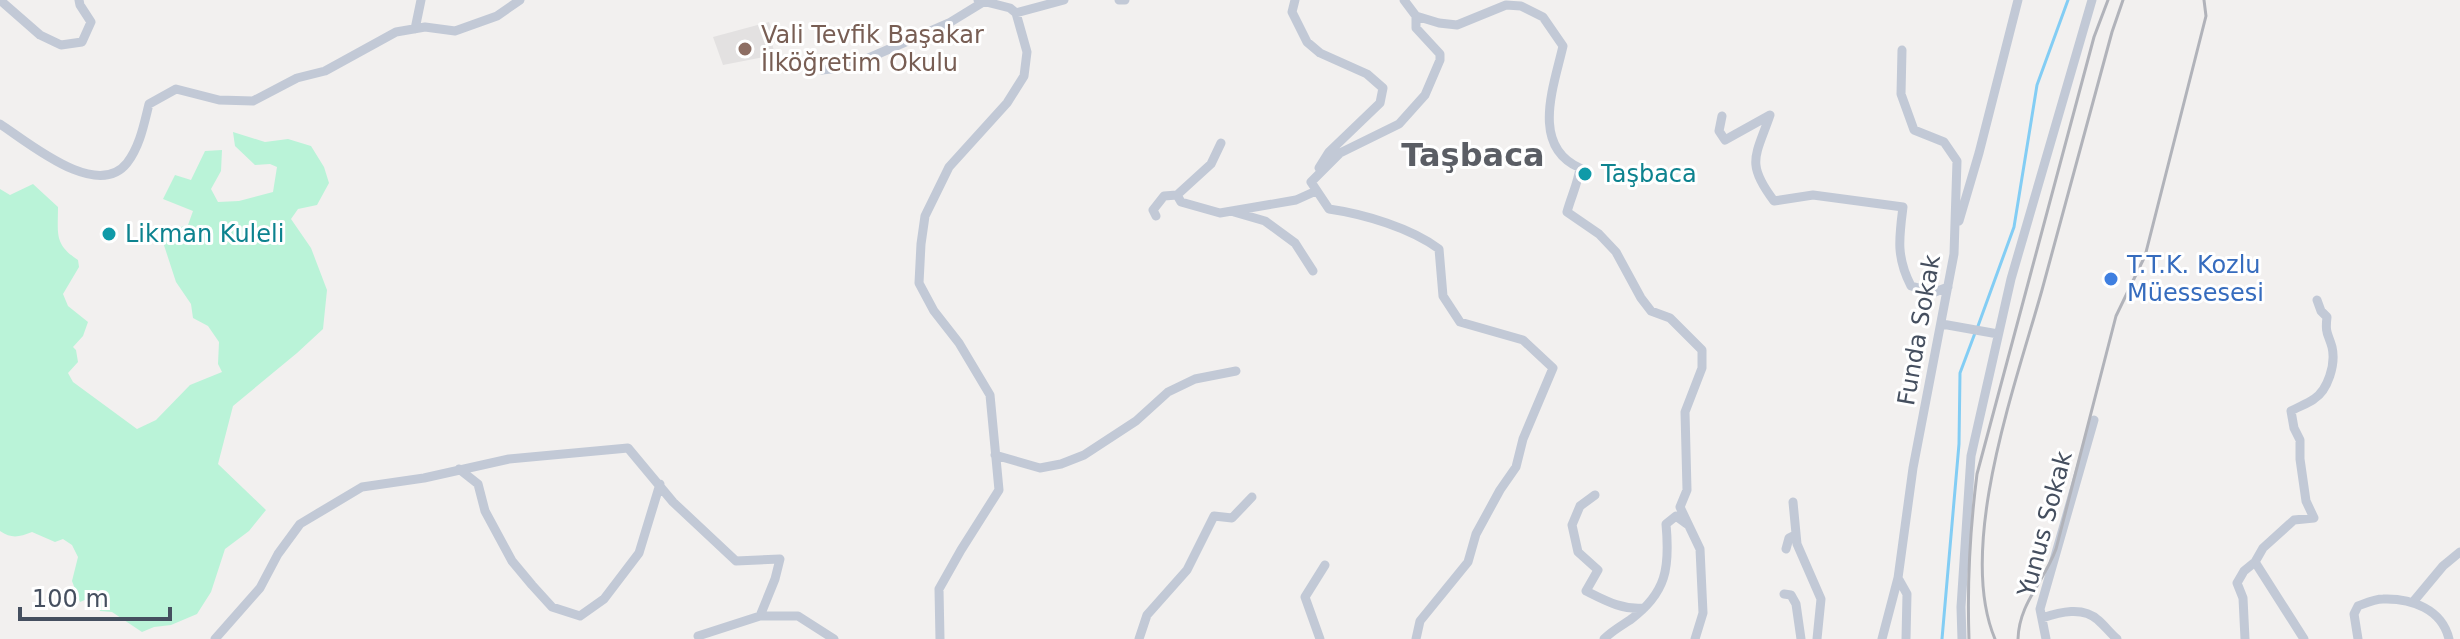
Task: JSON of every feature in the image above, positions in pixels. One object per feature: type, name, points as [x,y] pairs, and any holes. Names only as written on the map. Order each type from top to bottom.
[{"type":"street","points":[[0,0],[40,35],[61,45],[82,42],[91,22],[79,0]]},
{"type":"street","points":[[415,29],[421,0]]},
{"type":"street","points":[[0,124],[82,174],[108,176],[126,165],[140,140],[149,104],[176,89],[219,100],[253,101],[297,78],[325,71],[396,32],[425,27],[455,31],[497,16],[520,0]]},
{"type":"street","points":[[1016,13],[1064,0]]},
{"type":"street","points":[[1119,0],[1125,0]]},
{"type":"street","points":[[1295,0],[1292,12],[1307,42],[1320,53],[1367,74],[1383,88],[1380,103],[1329,152],[1314,186]]},
{"type":"street","points":[[1404,0],[1416,16],[1439,23],[1457,25],[1506,5],[1520,3],[1543,17],[1563,46],[1548,124],[1554,144],[1569,163],[1580,168],[1567,212],[1599,234],[1616,252],[1651,311],[1670,318],[1702,350],[1702,368],[1685,412],[1687,490],[1680,507],[1700,549],[1703,613],[1695,639]]},
{"type":"street","points":[[1954,235],[1979,153],[2018,0]]},
{"type":"street","points":[[1962,639],[1961,607],[1971,456],[2023,235],[2092,0]]},
{"type":"street","points":[[822,70],[848,67],[949,23],[981,1],[1010,8],[1016,13],[1027,52],[1024,76],[1007,103],[949,167],[925,216],[919,283],[990,395],[999,490],[939,589],[940,639]]},
{"type":"street","points":[[1177,195],[1181,202],[1220,213],[1296,200],[1314,186],[1340,153],[1399,124],[1425,95],[1440,60],[1440,54],[1416,28],[1416,16]]},
{"type":"street","name":"Funda Sokak","points":[[1882,639],[1898,578],[1913,468],[1948,287],[1957,161],[1944,142],[1914,130],[1901,94],[1902,50]]},
{"type":"street","points":[[1722,116],[1719,131],[1725,140],[1770,115],[1753,162],[1760,183],[1774,201],[1813,195],[1903,207],[1898,247],[1902,269],[1911,286],[1935,292],[1948,287]]},
{"type":"street","points":[[1156,216],[1153,210],[1164,196],[1177,195],[1211,164],[1221,143]]},
{"type":"street","points":[[1314,186],[1329,209],[1361,214],[1422,236],[1439,249],[1443,296],[1460,322],[1523,340],[1553,368],[1523,439],[1516,467],[1476,534],[1468,562],[1420,621],[1416,639]]},
{"type":"street","points":[[1231,211],[1265,221],[1295,243],[1313,271]]},
{"type":"street","points":[[2245,639],[2243,598],[2237,583],[2263,548],[2294,520],[2314,518],[2306,501],[2300,440],[2291,411],[2314,399],[2325,387],[2333,362],[2332,347],[2325,333],[2327,317],[2317,300]]},
{"type":"street","points":[[1942,324],[1998,334]]},
{"type":"street","points":[[995,455],[1040,468],[1061,464],[1084,455],[1136,421],[1168,392],[1195,379],[1236,371]]},
{"type":"street","name":"Yunus Sokak","points":[[2046,639],[2040,609],[2094,420]]},
{"type":"street","points":[[215,639],[260,588],[278,554],[300,524],[362,487],[424,478],[509,459],[628,448],[673,502],[736,561],[780,559],[760,616]]},
{"type":"street","points":[[459,469],[478,484],[485,511],[512,561],[552,607],[580,616],[604,599],[639,553],[660,484]]},
{"type":"street","points":[[1595,495],[1580,506],[1572,525],[1578,552],[1598,570],[1586,591],[1611,604],[1631,609],[1644,608]]},
{"type":"street","points":[[1139,639],[1147,615],[1187,570],[1214,516],[1232,518],[1252,497]]},
{"type":"street","points":[[1793,502],[1795,535],[1821,599],[1817,639]]},
{"type":"street","points":[[1604,639],[1644,608],[1664,580],[1668,549],[1666,524],[1676,516],[1688,525]]},
{"type":"street","points":[[1786,549],[1789,538],[1795,535]]},
{"type":"street","points":[[2413,602],[2443,566],[2460,552]]},
{"type":"street","points":[[2255,562],[2304,639]]},
{"type":"street","points":[[1320,639],[1305,597],[1325,565]]},
{"type":"street","points":[[1898,578],[1907,594],[1906,639]]},
{"type":"street","points":[[1784,594],[1791,595],[1796,604],[1801,639]]},
{"type":"street","points":[[2358,639],[2354,614],[2358,606],[2381,598],[2413,602],[2435,613],[2449,639]]},
{"type":"street","points":[[2042,618],[2060,612],[2079,611],[2097,618],[2117,639]]},
{"type":"street","points":[[698,636],[760,616],[798,616],[834,639]]},
{"type":"shaded area","name":"Vali Tevfik Başakar İlköğretim Okulu","points":[[769,22],[777,42],[772,43],[775,55],[723,65],[713,37]]},
{"type":"green space","points":[[233,132],[265,142],[288,139],[311,146],[324,167],[329,183],[317,205],[298,209],[291,219],[311,248],[327,290],[323,329],[233,406],[218,464],[266,510],[249,531],[225,549],[211,592],[197,614],[142,632],[112,612],[100,611],[96,600],[80,602],[72,581],[78,557],[72,545],[63,539],[55,542],[32,532],[16,536],[0,531],[0,189],[10,195],[33,184],[58,207],[59,238],[65,249],[78,260],[79,267],[63,294],[68,306],[88,322],[83,336],[73,347],[78,362],[68,373],[73,382],[137,429],[156,420],[190,385],[222,372],[218,364],[219,342],[208,326],[193,318],[191,304],[176,282],[160,233],[188,225],[193,211],[163,199],[175,175],[191,180],[205,151],[222,150],[221,171],[211,189],[218,202],[239,201],[273,192],[277,167],[255,165],[235,146]]},
{"type":"waterway","points":[[1978,326],[2014,227],[2037,85],[2068,0]]},
{"type":"waterway","points":[[1942,639],[1959,444],[1960,373],[1975,333]]},
{"type":"railway","points":[[1969,639],[1968,597],[1977,474],[2094,37],[2108,0]]},
{"type":"railway","points":[[1995,639],[1985,601],[1982,559],[1994,465],[2123,0]]},
{"type":"railway","points":[[2018,639],[2027,603],[2056,549],[2116,316],[2145,256],[2206,16],[2204,0]]},
{"type":"place","name":"Vali Tevfik Başakar İlköğretim Okulu","points":[[745,49]]},
{"type":"place","name":"Taşbaca","points":[[1585,174]]},
{"type":"place","name":"Likman Kuleli","points":[[109,234]]},
{"type":"place","name":"T.T.K. Kozlu Müessesesi","points":[[2111,279]]},
{"type":"district","name":"Taşbaca","points":[[1473,155]]}]
